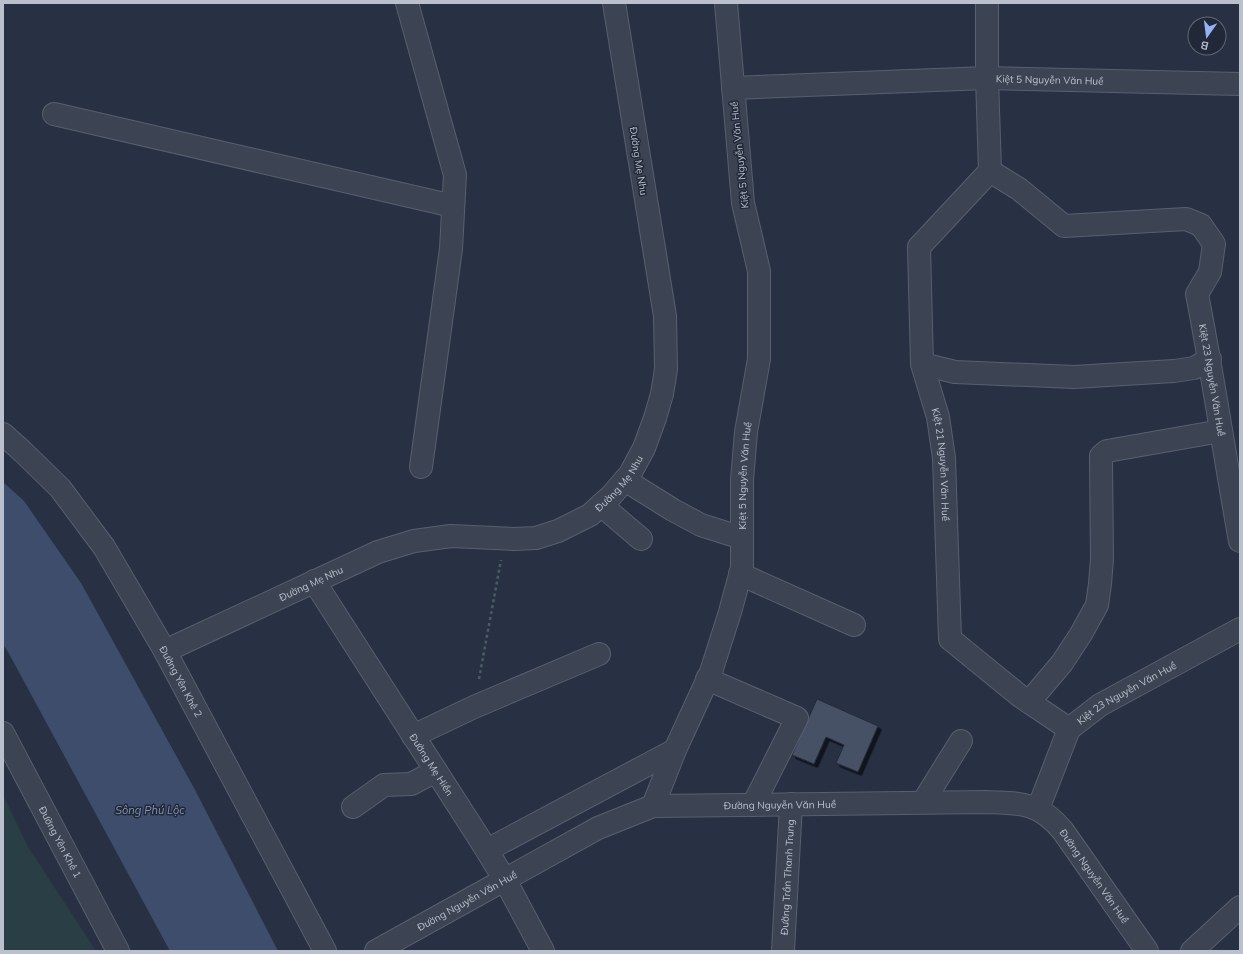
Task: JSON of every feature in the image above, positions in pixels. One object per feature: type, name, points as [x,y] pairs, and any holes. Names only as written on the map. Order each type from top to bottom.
[{"type":"street","points":[[407,3],[455,175],[451,249],[421,466]]},
{"type":"street","name":"Đường Mẹ Nhu","points":[[165,651],[378,552],[414,540],[451,536],[536,538],[558,531],[590,515],[611,496],[630,474],[644,448],[662,394],[666,369],[665,316],[614,3]]},
{"type":"street","points":[[726,3],[733,88]]},
{"type":"street","points":[[987,3],[987,78],[990,171]]},
{"type":"street","name":"Kiệt 5 Nguyễn Văn Huề","points":[[653,806],[675,750],[707,679],[730,612],[742,568],[742,480],[746,432],[759,359],[759,271],[742,203],[733,88],[987,78],[1240,84]]},
{"type":"street","points":[[54,114],[453,206]]},
{"type":"street","name":"Kiệt 23 Nguyễn Văn Huề","points":[[990,171],[1019,190],[1064,226],[1193,222],[1214,244],[1210,272],[1197,294],[1210,358],[1240,541]]},
{"type":"street","name":"Kiệt 21 Nguyễn Văn Huề","points":[[990,171],[919,247],[922,364],[938,417],[944,458],[950,639],[1020,696],[1069,730]]},
{"type":"street","points":[[922,364],[955,372],[1074,377],[1174,371],[1194,368],[1210,358]]},
{"type":"street","points":[[1029,702],[1062,663],[1081,634],[1097,605],[1102,559],[1100,459],[1102,456],[1107,451],[1221,431]]},
{"type":"street","name":"Đường Yên Khê 2","points":[[3,434],[60,488],[104,547],[165,651],[325,951]]},
{"type":"street","points":[[625,480],[673,510],[701,525],[742,538]]},
{"type":"street","points":[[601,505],[641,539]]},
{"type":"street","points":[[740,574],[854,625]]},
{"type":"street","name":"Đường Mẹ Hiền","points":[[314,581],[487,850],[543,951]]},
{"type":"street","name":"Kiệt 23 Nguyễn Văn Huề","points":[[1038,809],[1069,730],[1100,706],[1240,629]]},
{"type":"street","points":[[413,736],[474,707],[599,654]]},
{"type":"street","points":[[707,679],[797,718],[753,805]]},
{"type":"street","name":"Đường Yên Khê 1","points":[[3,733],[118,951]]},
{"type":"street","points":[[923,802],[961,741]]},
{"type":"street","points":[[487,850],[675,750]]},
{"type":"street","points":[[353,807],[384,786],[411,784],[436,771]]},
{"type":"street","name":"Đường Nguyễn Văn Huề","points":[[376,951],[598,828],[653,806],[986,802],[1018,803],[1038,809],[1054,819],[1064,831],[1147,951]]},
{"type":"street","name":"Đường Trần Thanh Trung","points":[[783,951],[791,804]]},
{"type":"street","points":[[1192,951],[1240,907]]},
{"type":"path","points":[[474,707],[505,538]]},
{"type":"green space","points":[[3,795],[28,847],[96,951],[3,951]]},
{"type":"water","name":"Sông Phú Lộc","points":[[3,482],[24,501],[81,583],[194,788],[278,951],[170,951],[3,645]]},
{"type":"building","points":[[817,699],[878,726],[858,772],[836,763],[844,745],[826,737],[814,764],[792,755]]}]
